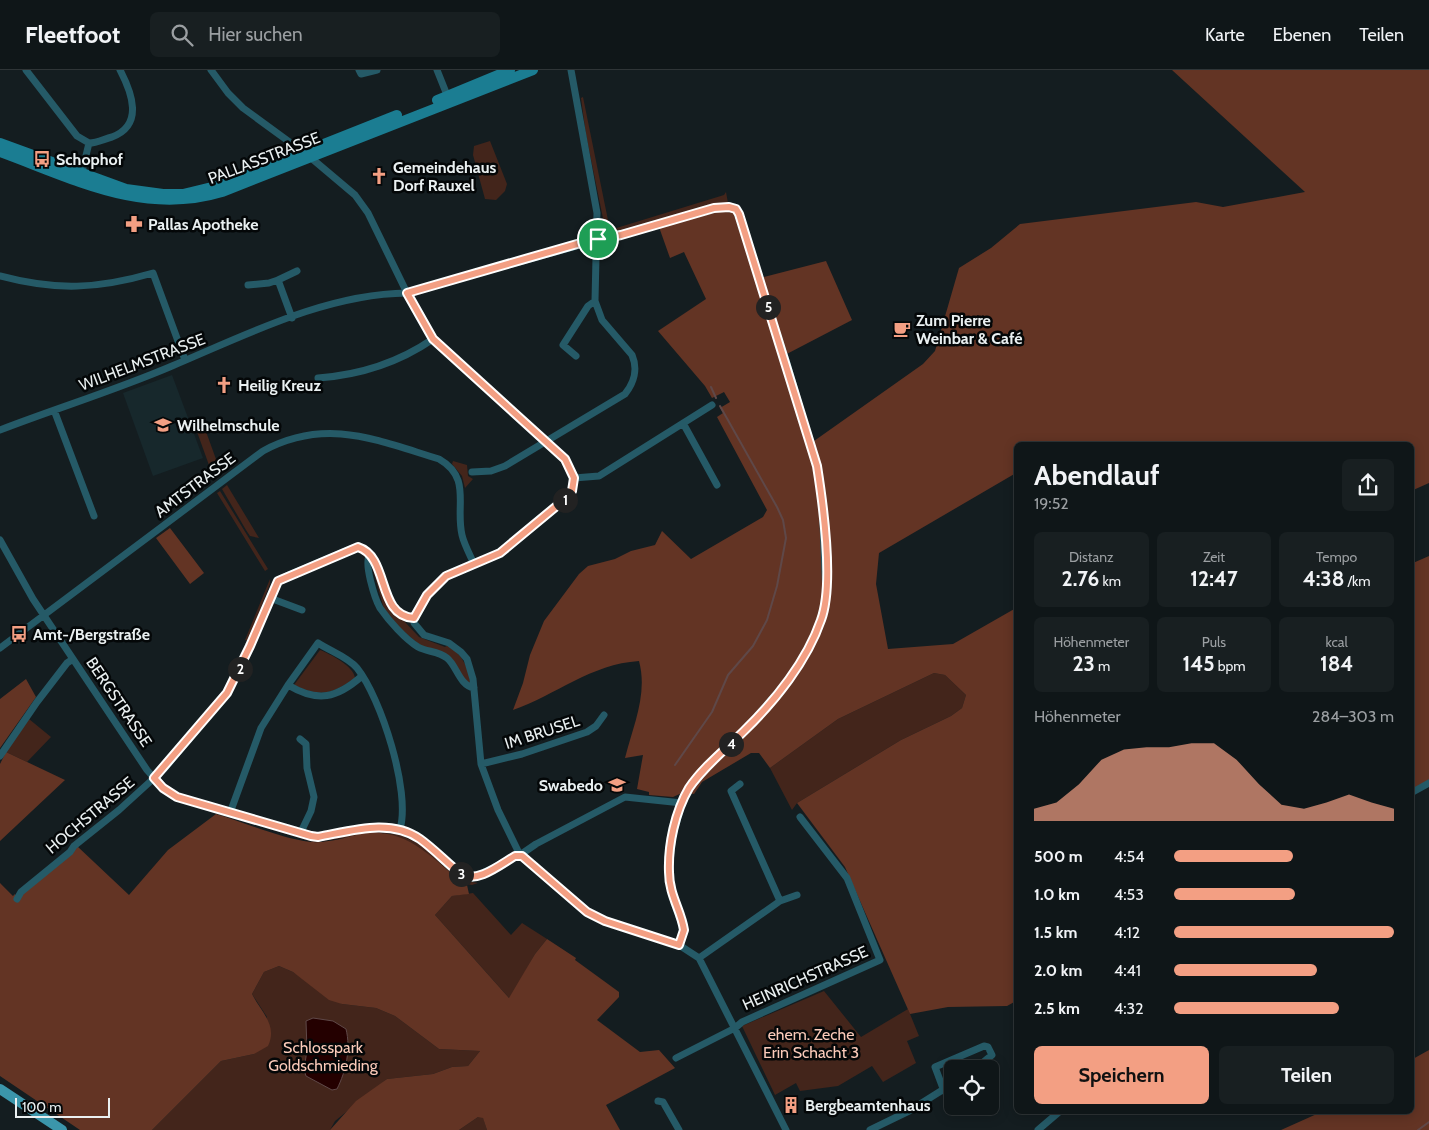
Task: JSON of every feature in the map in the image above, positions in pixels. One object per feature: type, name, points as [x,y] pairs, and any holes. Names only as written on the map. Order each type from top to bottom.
[{"type":"main road","name":"PALLASSTRASSE","points":[[448,99],[510,70]]},
{"type":"main road","name":"PALLASSTRASSE","points":[[0,152],[126,189],[163,194],[183,194],[220,185],[306,155],[448,99],[533,70]]},
{"type":"main road","name":"PALLASSTRASSE","points":[[0,143],[81,177]]},
{"type":"main road","points":[[0,1089],[47,1126],[62,1130]]},
{"type":"street","points":[[26,70],[77,136],[89,144]]},
{"type":"street","points":[[89,144],[120,134],[131,120],[132,101],[120,70]]},
{"type":"street","points":[[211,70],[237,103],[346,187],[362,204],[407,293],[433,339],[565,459],[574,478],[572,491],[565,499],[500,553],[446,576],[427,595],[414,618],[415,625],[424,634],[449,643],[461,652],[472,672],[477,742],[481,764],[498,810],[520,855],[587,912],[605,921],[679,945],[699,958],[786,1130]]},
{"type":"street","points":[[359,70],[361,74],[377,70]]},
{"type":"street","points":[[437,70],[448,99]]},
{"type":"street","points":[[472,472],[491,471],[505,466],[624,394],[632,385],[635,362],[602,320],[595,301],[598,239],[597,213],[571,70]]},
{"type":"street","points":[[81,177],[89,144]]},
{"type":"street","name":"WILHELMSTRASSE","points":[[0,430],[292,318],[358,297],[407,293],[714,208],[736,209],[784,353],[817,466],[822,498],[826,595],[822,620],[802,660],[783,686],[746,729],[714,759],[690,788],[682,803]]},
{"type":"street","points":[[248,285],[269,284],[297,271]]},
{"type":"street","points":[[0,276],[46,286],[72,288],[110,284],[153,273],[185,360]]},
{"type":"street","points":[[278,280],[292,318]]},
{"type":"street","points":[[576,356],[563,346],[588,306],[595,301]]},
{"type":"street","points":[[318,378],[353,374],[384,365],[414,351],[433,339]]},
{"type":"street","points":[[574,478],[599,476],[712,405]]},
{"type":"street","points":[[54,410],[94,516]]},
{"type":"street","points":[[684,423],[717,485]]},
{"type":"street","name":"AMTSTRASSE","points":[[0,648],[263,451],[279,443],[314,433],[348,433],[366,437],[439,459],[448,464],[459,482],[462,536],[474,564]]},
{"type":"street","name":"BERGSTRASSE","points":[[0,540],[18,576],[154,778],[163,788],[177,797],[300,834],[318,837],[375,827],[400,830],[421,839],[468,878],[477,877],[520,855],[536,844],[625,797],[682,803]]},
{"type":"street","name":"HOCHSTRASSE","points":[[17,899],[21,892],[70,852],[74,846],[154,778],[227,693],[278,581],[353,548],[362,548],[370,554]]},
{"type":"street","points":[[370,554],[392,604],[404,616],[414,618]]},
{"type":"street","points":[[370,554],[367,560],[369,576],[380,608],[406,637],[418,647],[446,657],[467,686],[474,688]]},
{"type":"street","points":[[270,598],[302,610]]},
{"type":"street","points":[[230,813],[262,728],[288,685],[318,643],[355,666],[372,691],[395,761],[403,811],[400,830]]},
{"type":"street","name":"BERGSTRASSE","points":[[0,756],[37,702],[67,663],[73,659]]},
{"type":"street","points":[[288,685],[304,693],[329,696],[343,692],[362,676]]},
{"type":"street","name":"IM BRUSEL","points":[[481,764],[522,754],[587,732],[596,726],[604,715]]},
{"type":"street","points":[[300,738],[306,744],[307,768],[314,797],[311,811],[300,834]]},
{"type":"street","points":[[1414,791],[1429,783]]},
{"type":"street","points":[[740,784],[731,791],[780,901]]},
{"type":"street","points":[[679,945],[684,930],[674,904],[669,866],[674,829],[682,803]]},
{"type":"street","name":"HEINRICHSTRASSE","points":[[676,1058],[735,1028],[742,1022],[880,960],[847,878],[800,817]]},
{"type":"street","points":[[699,958],[780,901],[798,894]]},
{"type":"street","points":[[951,1060],[988,1046],[992,1055],[986,1060]]},
{"type":"street","points":[[870,1130],[944,1091],[935,1067],[944,1063]]},
{"type":"street","points":[[658,1100],[663,1102],[679,1130]]},
{"type":"street","points":[[1038,1130],[1057,1114]]},
{"type":"shaded area","points":[[1172,70],[1429,70],[1429,483],[1414,490],[1414,442],[1014,442],[1014,474],[879,553],[876,584],[888,649],[953,644],[1014,609],[1014,1002],[1007,1006],[948,1007],[910,1014],[845,867],[797,803],[901,740],[951,716],[962,708],[966,695],[945,675],[934,673],[838,719],[770,768],[759,753],[751,753],[702,782],[694,794],[684,792],[673,797],[649,795],[649,792],[637,789],[643,755],[625,758],[641,698],[642,686],[639,661],[622,663],[589,674],[513,710],[523,683],[530,655],[544,621],[579,574],[588,566],[655,545],[662,531],[691,559],[763,517],[767,510],[717,417],[723,413],[720,408],[730,402],[724,392],[712,398],[705,386],[658,331],[706,299],[684,252],[670,258],[659,227],[722,211],[733,212],[756,279],[826,261],[852,320],[781,357],[809,443],[923,364],[935,351],[959,268],[991,248],[1020,224],[1196,202],[1223,207],[1305,192]]},
{"type":"shaded area","name":"Wilhelmschule","points":[[172,375],[203,458],[153,476],[123,393]]},
{"type":"shaded area","points":[[170,528],[204,573],[190,584],[156,538]]},
{"type":"shaded area","points":[[1429,556],[1429,783],[1414,791],[1414,563]]},
{"type":"shaded area","points":[[26,679],[36,697],[0,748],[0,699]]},
{"type":"shaded area","points":[[6,752],[65,780],[0,841],[0,764]]},
{"type":"shaded area","points":[[216,814],[275,834],[311,842],[330,841],[360,834],[376,833],[390,834],[416,845],[462,883],[467,885],[469,894],[452,896],[435,915],[509,998],[535,954],[547,939],[576,958],[575,960],[619,992],[619,997],[597,1020],[640,1052],[659,1050],[675,1068],[606,1105],[620,1130],[487,1130],[483,1118],[478,1117],[459,1130],[330,1130],[356,1101],[387,1079],[433,1074],[452,1067],[468,1066],[480,1051],[439,1049],[395,1016],[376,1008],[342,1004],[329,1000],[293,972],[279,966],[264,972],[252,994],[270,1025],[271,1038],[268,1046],[254,1054],[221,1061],[152,1130],[80,1130],[0,1076],[0,883],[13,896],[15,894],[17,898],[73,853],[77,846],[129,895],[168,850]]},
{"type":"shaded area","points":[[313,1018],[333,1021],[346,1029],[348,1044],[347,1060],[337,1089],[332,1090],[306,1076],[304,1070],[307,1050],[306,1021]]},
{"type":"shaded area","points":[[1429,1050],[1429,1130],[1281,1130],[1317,1114],[1414,1114],[1414,1058]]},
{"type":"green space","points":[[583,97],[610,230],[724,195],[726,192],[728,203],[612,234],[605,228],[586,135],[581,98]]},
{"type":"green space","points":[[490,141],[507,184],[505,191],[496,200],[485,199],[473,155],[474,146]]},
{"type":"green space","points":[[204,426],[221,473],[214,479],[196,429]]},
{"type":"green space","points":[[453,461],[467,465],[468,476],[473,479],[465,488],[462,476],[452,464]]},
{"type":"green space","points":[[227,485],[259,538],[250,536],[246,530],[222,489]]},
{"type":"green space","points":[[220,491],[268,569],[265,571],[217,493]]},
{"type":"green space","points":[[370,559],[388,604],[419,637],[445,647],[448,645],[457,653],[466,666],[471,683],[468,684],[452,660],[421,646],[401,629],[384,609]]},
{"type":"green space","points":[[270,579],[270,584],[248,641],[245,640]]},
{"type":"green space","points":[[320,650],[335,657],[351,669],[355,678],[333,691],[319,693],[294,685]]},
{"type":"green space","points":[[934,673],[945,675],[966,695],[962,708],[951,716],[901,740],[797,803],[792,810],[770,768],[838,719]]},
{"type":"green space","points":[[29,719],[51,737],[27,762],[6,752]]},
{"type":"green space","points":[[259,826],[312,841],[369,831],[400,835],[424,846],[461,880],[478,883],[472,885],[462,883],[383,833],[313,842]]},
{"type":"green space","points":[[473,893],[511,935],[522,923],[547,939],[535,954],[510,999],[435,915],[452,896]]},
{"type":"green space","name":"Schlosspark Goldschmieding","points":[[279,966],[293,972],[342,1004],[376,1008],[395,1016],[439,1049],[480,1051],[468,1066],[452,1067],[433,1074],[387,1079],[335,1121],[330,1130],[152,1130],[221,1061],[254,1054],[267,1017],[252,994],[264,972]]},
{"type":"green space","name":"ehem. Zeche Erin Schacht 3","points":[[824,991],[861,1037],[908,1009],[919,1036],[907,1041],[916,1063],[883,1082],[872,1066],[838,1086],[800,1091],[796,1083],[775,1095],[742,1026]]},
{"type":"green space","points":[[478,1117],[483,1117],[487,1130],[459,1130]]},
{"type":"waterway","points":[[711,387],[716,398]]},
{"type":"waterway","points":[[675,765],[712,712],[728,675],[753,646],[767,620],[777,586],[786,538],[783,520],[777,507],[720,406]]},
{"type":"waterway","points":[[1418,1130],[1429,1122]]},
{"type":"place","name":"Schophof","points":[[42,159]]},
{"type":"place","name":"Gemeindehaus Dorf Rauxel","points":[[379,176]]},
{"type":"place","name":"Pallas Apotheke","points":[[134,224]]},
{"type":"place","name":"Zum Pierre Weinbar & Café","points":[[902,329]]},
{"type":"place","name":"Heilig Kreuz","points":[[224,385]]},
{"type":"place","name":"Wilhelmschule","points":[[163,425]]},
{"type":"place","name":"Amt-/Bergstraße","points":[[19,634]]},
{"type":"place","name":"Swabedo","points":[[617,785]]},
{"type":"place","name":"Bergbeamtenhaus","points":[[791,1105]]},
{"type":"route","points":[[729,207],[736,209],[804,421],[817,466],[822,498],[826,554],[826,595],[822,620],[802,660],[783,686],[746,729],[714,759],[690,788],[678,814],[668,873],[674,904],[684,926],[679,945],[605,921],[587,912],[522,856],[515,856],[477,877],[468,878],[421,839],[407,832],[392,828],[375,827],[318,837],[300,834],[177,797],[163,788],[154,778],[164,769],[227,693],[250,646],[274,585],[282,578],[353,548],[362,548],[370,554],[375,562],[386,594],[392,604],[404,616],[414,618],[427,595],[446,576],[500,553],[512,545],[572,491],[574,478],[571,468],[565,459],[433,339],[407,293],[598,239],[621,235],[714,208],[729,207]]}]
